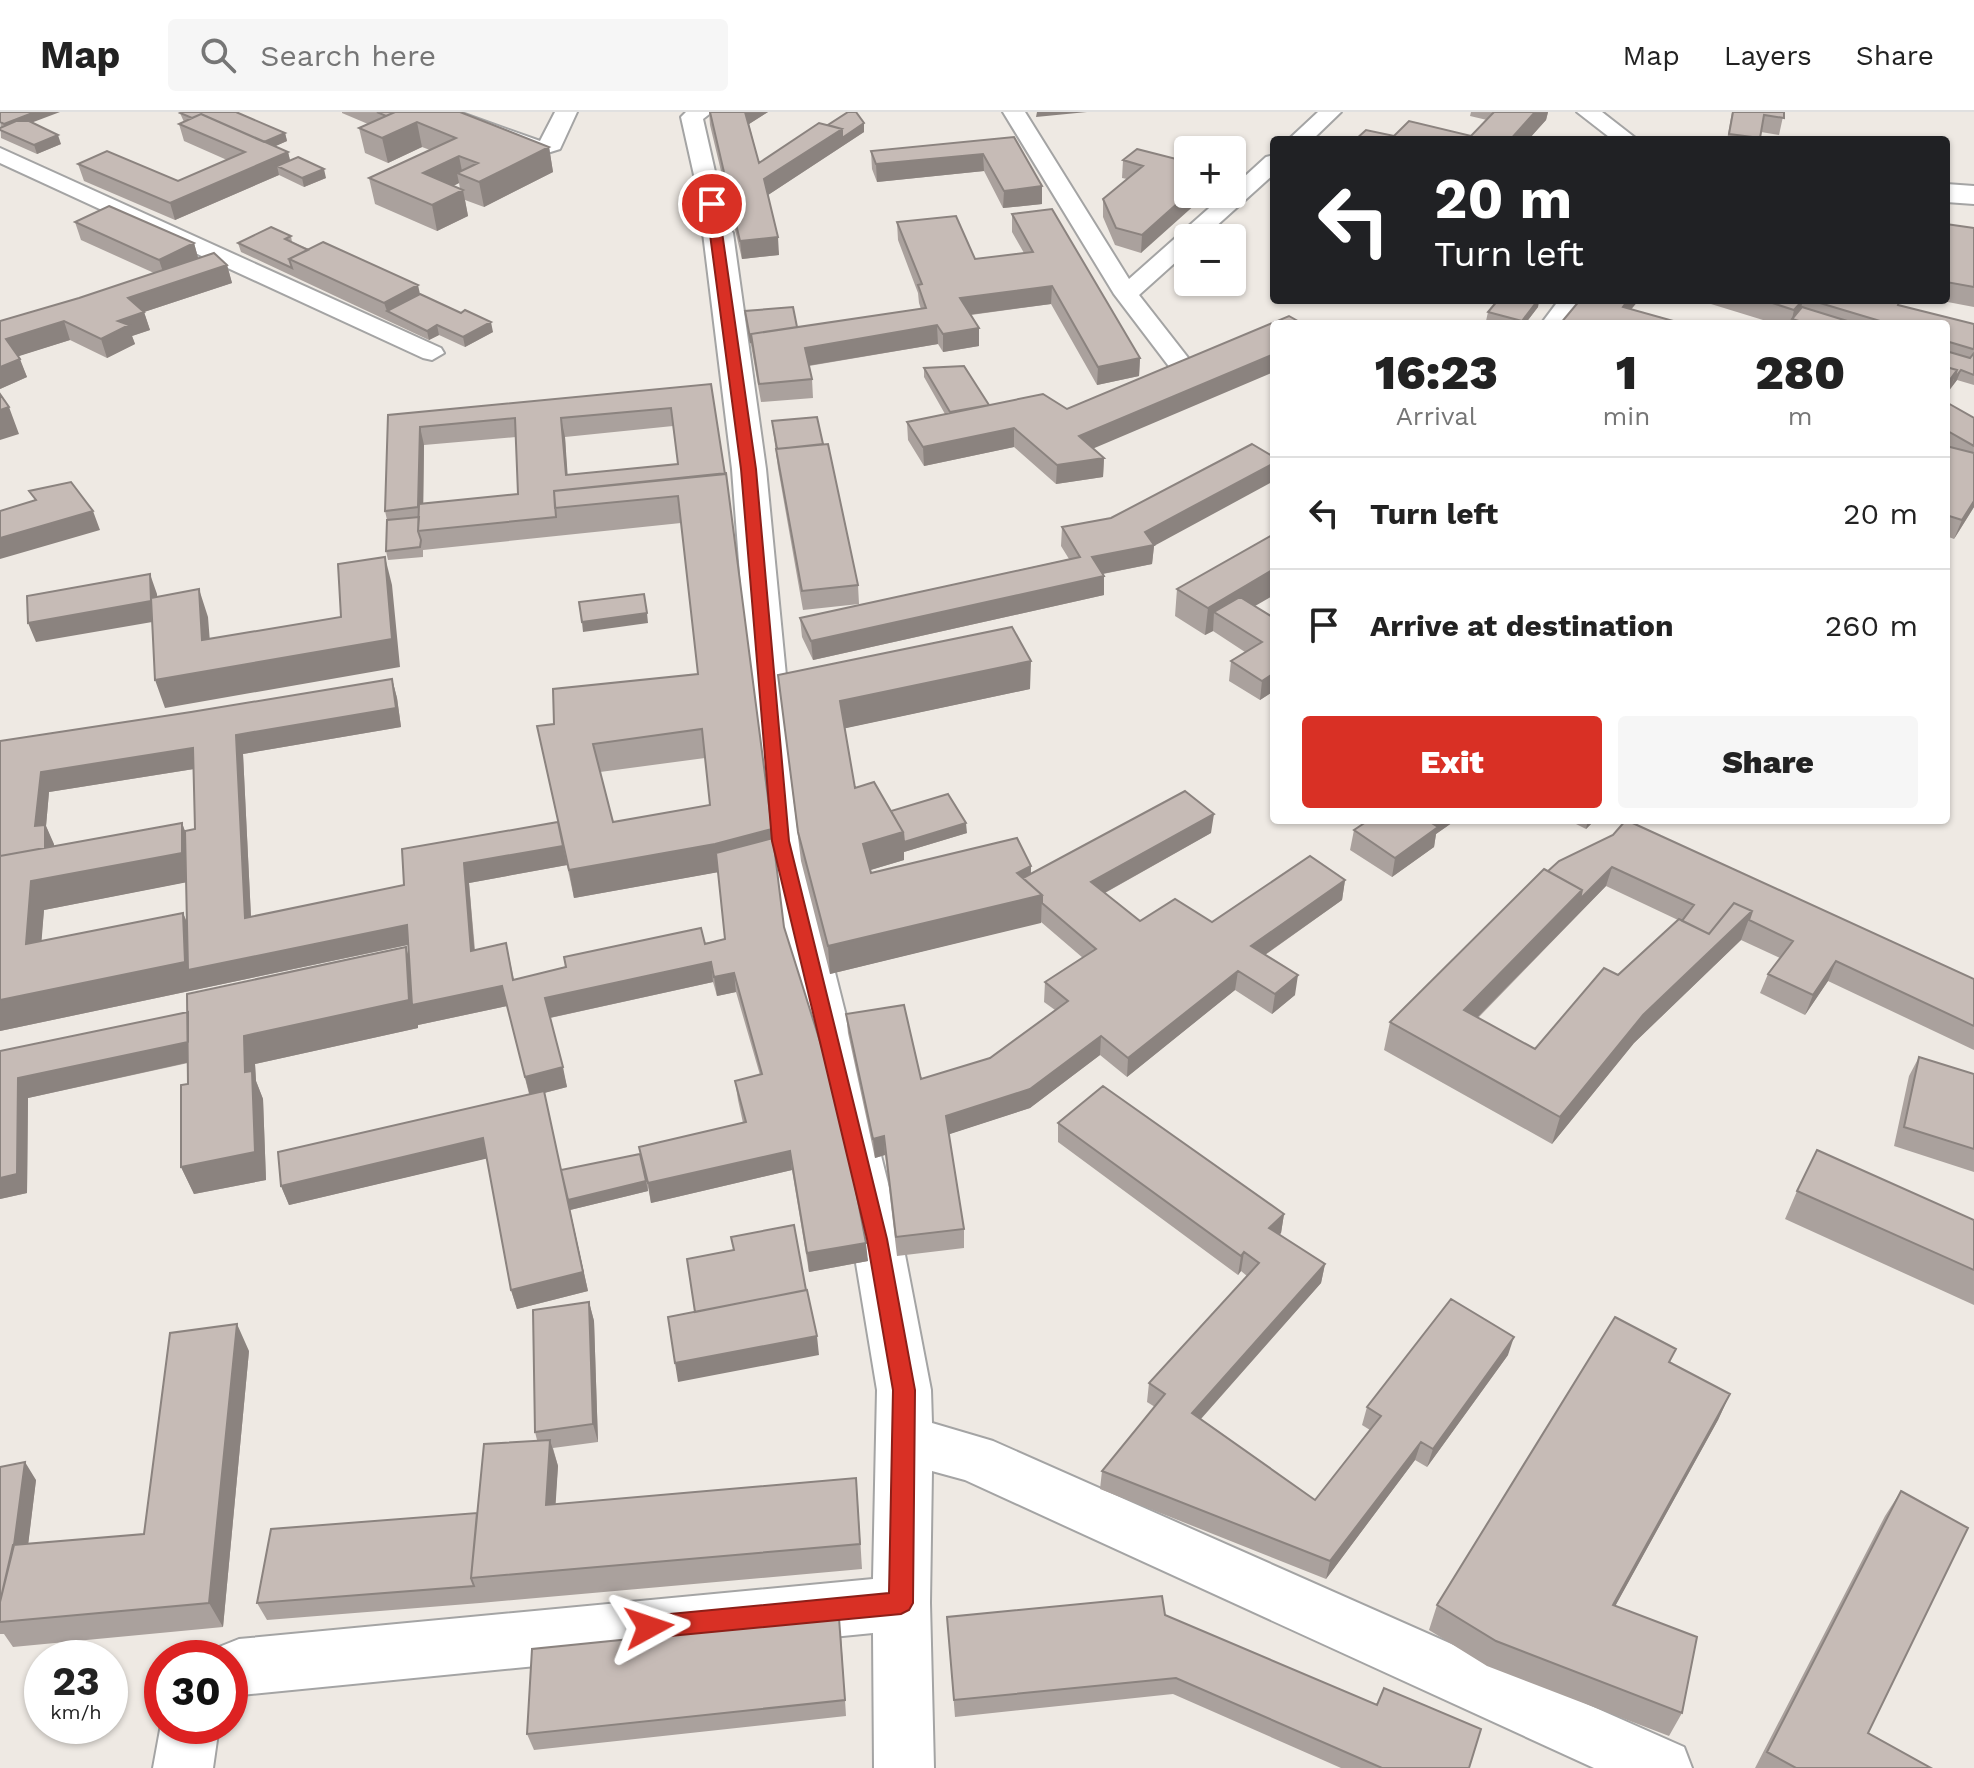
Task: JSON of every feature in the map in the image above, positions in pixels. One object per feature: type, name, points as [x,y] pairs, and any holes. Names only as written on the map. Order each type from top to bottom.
[{"type":"street","points":[[1950,193],[1974,195]]},
{"type":"street","points":[[718,233],[749,469],[781,841],[877,1239],[904,1390],[906,1440],[901,1603],[904,1768]]},
{"type":"street","points":[[906,1440],[974,1458],[1662,1768]]},
{"type":"street","points":[[248,1666],[901,1603]]},
{"type":"street","points":[[183,1768],[186,1744]]},
{"type":"lane","points":[[439,112],[541,149],[552,144],[566,112]]},
{"type":"lane","points":[[1014,112],[1126,294],[1183,368]]},
{"type":"lane","points":[[1303,136],[1330,112]]},
{"type":"lane","points":[[1588,112],[1621,136]]},
{"type":"lane","points":[[695,114],[718,233]]},
{"type":"lane","points":[[0,155],[432,353]]},
{"type":"lane","points":[[1204,224],[1270,166]]},
{"type":"lane","points":[[1126,294],[1174,251]]},
{"type":"lane","points":[[202,270],[231,261]]},
{"type":"building","points":[[0,112],[35,112],[4,124],[0,122]]},
{"type":"building","points":[[182,112],[236,112],[285,133],[264,142],[201,114],[192,118]]},
{"type":"building","points":[[395,112],[460,112],[549,147],[479,182],[457,173],[478,163],[459,156],[423,173],[463,190],[432,205],[369,178],[456,138],[417,122],[382,138],[359,128]]},
{"type":"building","points":[[710,112],[745,112],[759,163],[819,123],[842,129],[764,179],[778,237],[740,241]]},
{"type":"building","points":[[848,112],[856,112],[864,123],[842,138],[842,129],[828,125]]},
{"type":"building","points":[[1494,112],[1535,112],[1514,136],[1471,136]]},
{"type":"building","points":[[1733,112],[1784,112],[1784,118],[1764,115],[1760,136],[1729,134]]},
{"type":"building","points":[[201,114],[288,152],[170,203],[78,164],[107,151],[178,181],[245,152],[179,124]]},
{"type":"building","points":[[16,121],[29,121],[58,135],[34,145],[0,130]]},
{"type":"building","points":[[1409,121],[1471,136],[1394,136]]},
{"type":"building","points":[[1366,130],[1394,136],[1359,136]]},
{"type":"building","points":[[1014,137],[1042,186],[1004,191],[983,154],[876,164],[871,151]]},
{"type":"building","points":[[1137,149],[1174,158],[1174,206],[1142,235],[1116,228],[1103,199],[1143,166],[1123,160]]},
{"type":"building","points":[[298,157],[324,169],[302,178],[277,166]]},
{"type":"building","points":[[109,206],[194,243],[159,260],[75,222]]},
{"type":"building","points":[[1052,209],[1140,358],[1098,367],[1052,286],[960,298],[979,328],[943,334],[937,325],[805,348],[812,379],[759,384],[751,334],[926,308],[918,285],[922,284],[897,222],[956,216],[975,259],[1033,252],[1012,214]]},
{"type":"building","points":[[1950,225],[1974,228],[1974,287],[1950,283]]},
{"type":"building","points":[[271,227],[291,236],[285,239],[308,250],[289,259],[292,268],[238,243]]},
{"type":"building","points":[[323,242],[418,285],[384,303],[289,259]]},
{"type":"building","points":[[214,253],[227,265],[128,298],[144,312],[118,321],[129,325],[101,339],[64,321],[6,339],[20,359],[0,367],[0,321]]},
{"type":"building","points":[[420,294],[461,313],[465,310],[491,322],[463,337],[437,325],[427,331],[387,311]]},
{"type":"building","points":[[1495,304],[1535,304],[1523,320],[1488,312]]},
{"type":"building","points":[[1577,304],[1625,304],[1623,307],[1670,320],[1563,320]]},
{"type":"building","points":[[1775,304],[1799,304],[1794,310]]},
{"type":"building","points":[[1823,304],[1898,304],[1974,324],[1974,348],[1950,342],[1950,320],[1877,320]]},
{"type":"building","points":[[793,307],[797,327],[751,334],[751,343],[745,311]]},
{"type":"building","points":[[1802,307],[1844,320],[1795,320],[1792,319]]},
{"type":"building","points":[[1270,324],[1270,356],[1079,436],[1104,458],[1057,465],[1014,428],[923,447],[907,422],[1043,394],[1067,409]]},
{"type":"building","points":[[1950,352],[1970,358],[1974,353],[1974,375],[1961,370],[1954,379],[1957,370],[1950,368]]},
{"type":"building","points":[[964,366],[989,405],[950,412],[924,368]]},
{"type":"building","points":[[1950,368],[1957,370],[1950,380]]},
{"type":"building","points":[[711,384],[725,474],[554,491],[556,517],[418,531],[419,504],[518,494],[515,418],[420,427],[418,507],[385,511],[388,415]],"holes":[[[671,408],[678,464],[566,475],[561,418]]]},
{"type":"building","points":[[0,394],[9,407],[0,410]]},
{"type":"building","points":[[1950,404],[1974,418],[1974,446],[1950,432]]},
{"type":"building","points":[[817,417],[823,444],[777,449],[772,421]]},
{"type":"building","points":[[828,444],[858,585],[802,591],[776,449]]},
{"type":"building","points":[[1252,444],[1270,455],[1270,465],[1145,532],[1154,545],[1092,557],[1104,576],[811,641],[800,618],[1080,557],[1062,527],[1111,518]]},
{"type":"building","points":[[1950,447],[1974,453],[1974,501],[1962,520],[1950,516]]},
{"type":"building","points":[[726,473],[772,829],[715,844],[569,870],[537,726],[554,724],[553,689],[698,674],[678,496],[555,508],[554,491]],"holes":[[[702,729],[710,805],[613,822],[593,744]]]},
{"type":"building","points":[[71,482],[93,511],[0,538],[0,511],[36,500],[29,491]]},
{"type":"building","points":[[419,517],[420,547],[386,551],[387,520]]},
{"type":"building","points":[[1270,536],[1270,571],[1208,608],[1177,589]]},
{"type":"building","points":[[385,557],[392,639],[155,680],[151,598],[199,589],[202,640],[341,617],[338,564]]},
{"type":"building","points":[[150,574],[151,601],[28,623],[27,596]]},
{"type":"building","points":[[644,594],[647,613],[582,622],[579,602]]},
{"type":"building","points":[[1240,597],[1270,616],[1270,676],[1262,681],[1231,661],[1262,642],[1214,612]]},
{"type":"building","points":[[1012,627],[1031,661],[840,701],[855,788],[874,782],[903,832],[863,844],[871,873],[1017,838],[1031,866],[1017,873],[1042,895],[828,946],[798,832],[778,675]]},
{"type":"building","points":[[392,679],[396,708],[236,735],[245,918],[404,885],[402,849],[558,822],[563,846],[464,863],[471,951],[506,943],[513,980],[566,967],[564,957],[701,928],[705,944],[725,939],[716,853],[773,838],[784,927],[839,1102],[866,1243],[807,1253],[790,1151],[648,1183],[639,1147],[746,1122],[735,1081],[762,1074],[734,973],[714,977],[711,962],[545,998],[563,1067],[525,1077],[502,986],[412,1005],[407,925],[188,970],[185,831],[195,829],[193,748],[41,772],[35,826],[45,825],[45,848],[0,856],[0,741]]},
{"type":"building","points":[[1185,791],[1214,814],[1091,882],[1140,921],[1175,899],[1212,922],[1310,856],[1345,880],[1251,946],[1298,975],[1275,994],[1238,971],[1128,1058],[1101,1036],[1030,1089],[946,1116],[964,1229],[896,1237],[884,1136],[873,1139],[846,1014],[904,1005],[921,1079],[990,1058],[1068,1001],[1045,982],[1096,949],[1042,903],[1042,895],[1023,878]]},
{"type":"building","points":[[948,794],[966,823],[904,842],[903,832],[891,811]]},
{"type":"building","points":[[182,823],[182,853],[31,881],[26,944],[183,913],[185,962],[0,1000],[0,856]]},
{"type":"building","points":[[1363,824],[1433,824],[1438,827],[1395,858],[1354,830]]},
{"type":"building","points":[[1623,824],[1635,824],[1974,979],[1974,1026],[1836,961],[1813,995],[1768,974],[1793,941],[1749,920],[1752,911],[1734,903],[1709,934],[1682,921],[1694,905],[1612,867],[1580,899],[1582,890],[1548,871],[1559,861],[1613,835]]},
{"type":"building","points":[[1544,869],[1582,890],[1464,1010],[1535,1049],[1604,968],[1618,975],[1679,919],[1709,934],[1734,903],[1752,911],[1643,1015],[1560,1117],[1390,1022]]},
{"type":"building","points":[[406,947],[409,1000],[244,1036],[245,1072],[252,1071],[255,1152],[181,1167],[181,1085],[188,1084],[187,994]]},
{"type":"building","points":[[188,1012],[188,1042],[18,1078],[17,1174],[0,1178],[0,1051]]},
{"type":"building","points":[[1919,1057],[1974,1074],[1974,1149],[1904,1127]]},
{"type":"building","points":[[1103,1086],[1284,1214],[1269,1228],[1325,1264],[1192,1413],[1315,1500],[1381,1416],[1367,1407],[1451,1299],[1514,1337],[1433,1449],[1421,1442],[1330,1561],[1102,1471],[1165,1394],[1149,1383],[1259,1263],[1244,1252],[1241,1256],[1058,1123]]},
{"type":"building","points":[[544,1091],[583,1272],[511,1290],[483,1138],[281,1186],[278,1152]]},
{"type":"building","points":[[1817,1150],[1974,1220],[1974,1270],[1797,1191]]},
{"type":"building","points":[[640,1154],[646,1181],[568,1200],[561,1170]]},
{"type":"building","points":[[794,1225],[806,1290],[695,1312],[687,1259],[734,1250],[731,1237]]},
{"type":"building","points":[[807,1290],[817,1336],[675,1363],[668,1317]]},
{"type":"building","points":[[589,1302],[593,1424],[535,1432],[533,1310]]},
{"type":"building","points":[[1615,1317],[1676,1349],[1669,1362],[1730,1394],[1613,1605],[1697,1637],[1682,1713],[1496,1641],[1437,1605]]},
{"type":"building","points":[[237,1324],[209,1603],[0,1622],[0,1602],[13,1545],[144,1534],[170,1333]]},
{"type":"building","points":[[550,1440],[546,1505],[856,1478],[860,1544],[471,1578],[484,1444]]},
{"type":"building","points":[[25,1462],[14,1545],[0,1602],[0,1467]]},
{"type":"building","points":[[1901,1491],[1968,1528],[1868,1733],[1931,1768],[1796,1768],[1767,1752]]},
{"type":"building","points":[[477,1513],[471,1578],[474,1586],[257,1603],[271,1529]]},
{"type":"building","points":[[1162,1596],[1165,1615],[1377,1705],[1384,1688],[1481,1729],[1469,1768],[1382,1768],[1176,1678],[954,1700],[947,1617]]},
{"type":"building","points":[[839,1618],[845,1700],[527,1734],[532,1649]]},
{"type":"route","points":[[649,1627],[901,1603],[906,1440],[904,1390],[877,1239],[781,841],[749,469],[712,204]]}]
